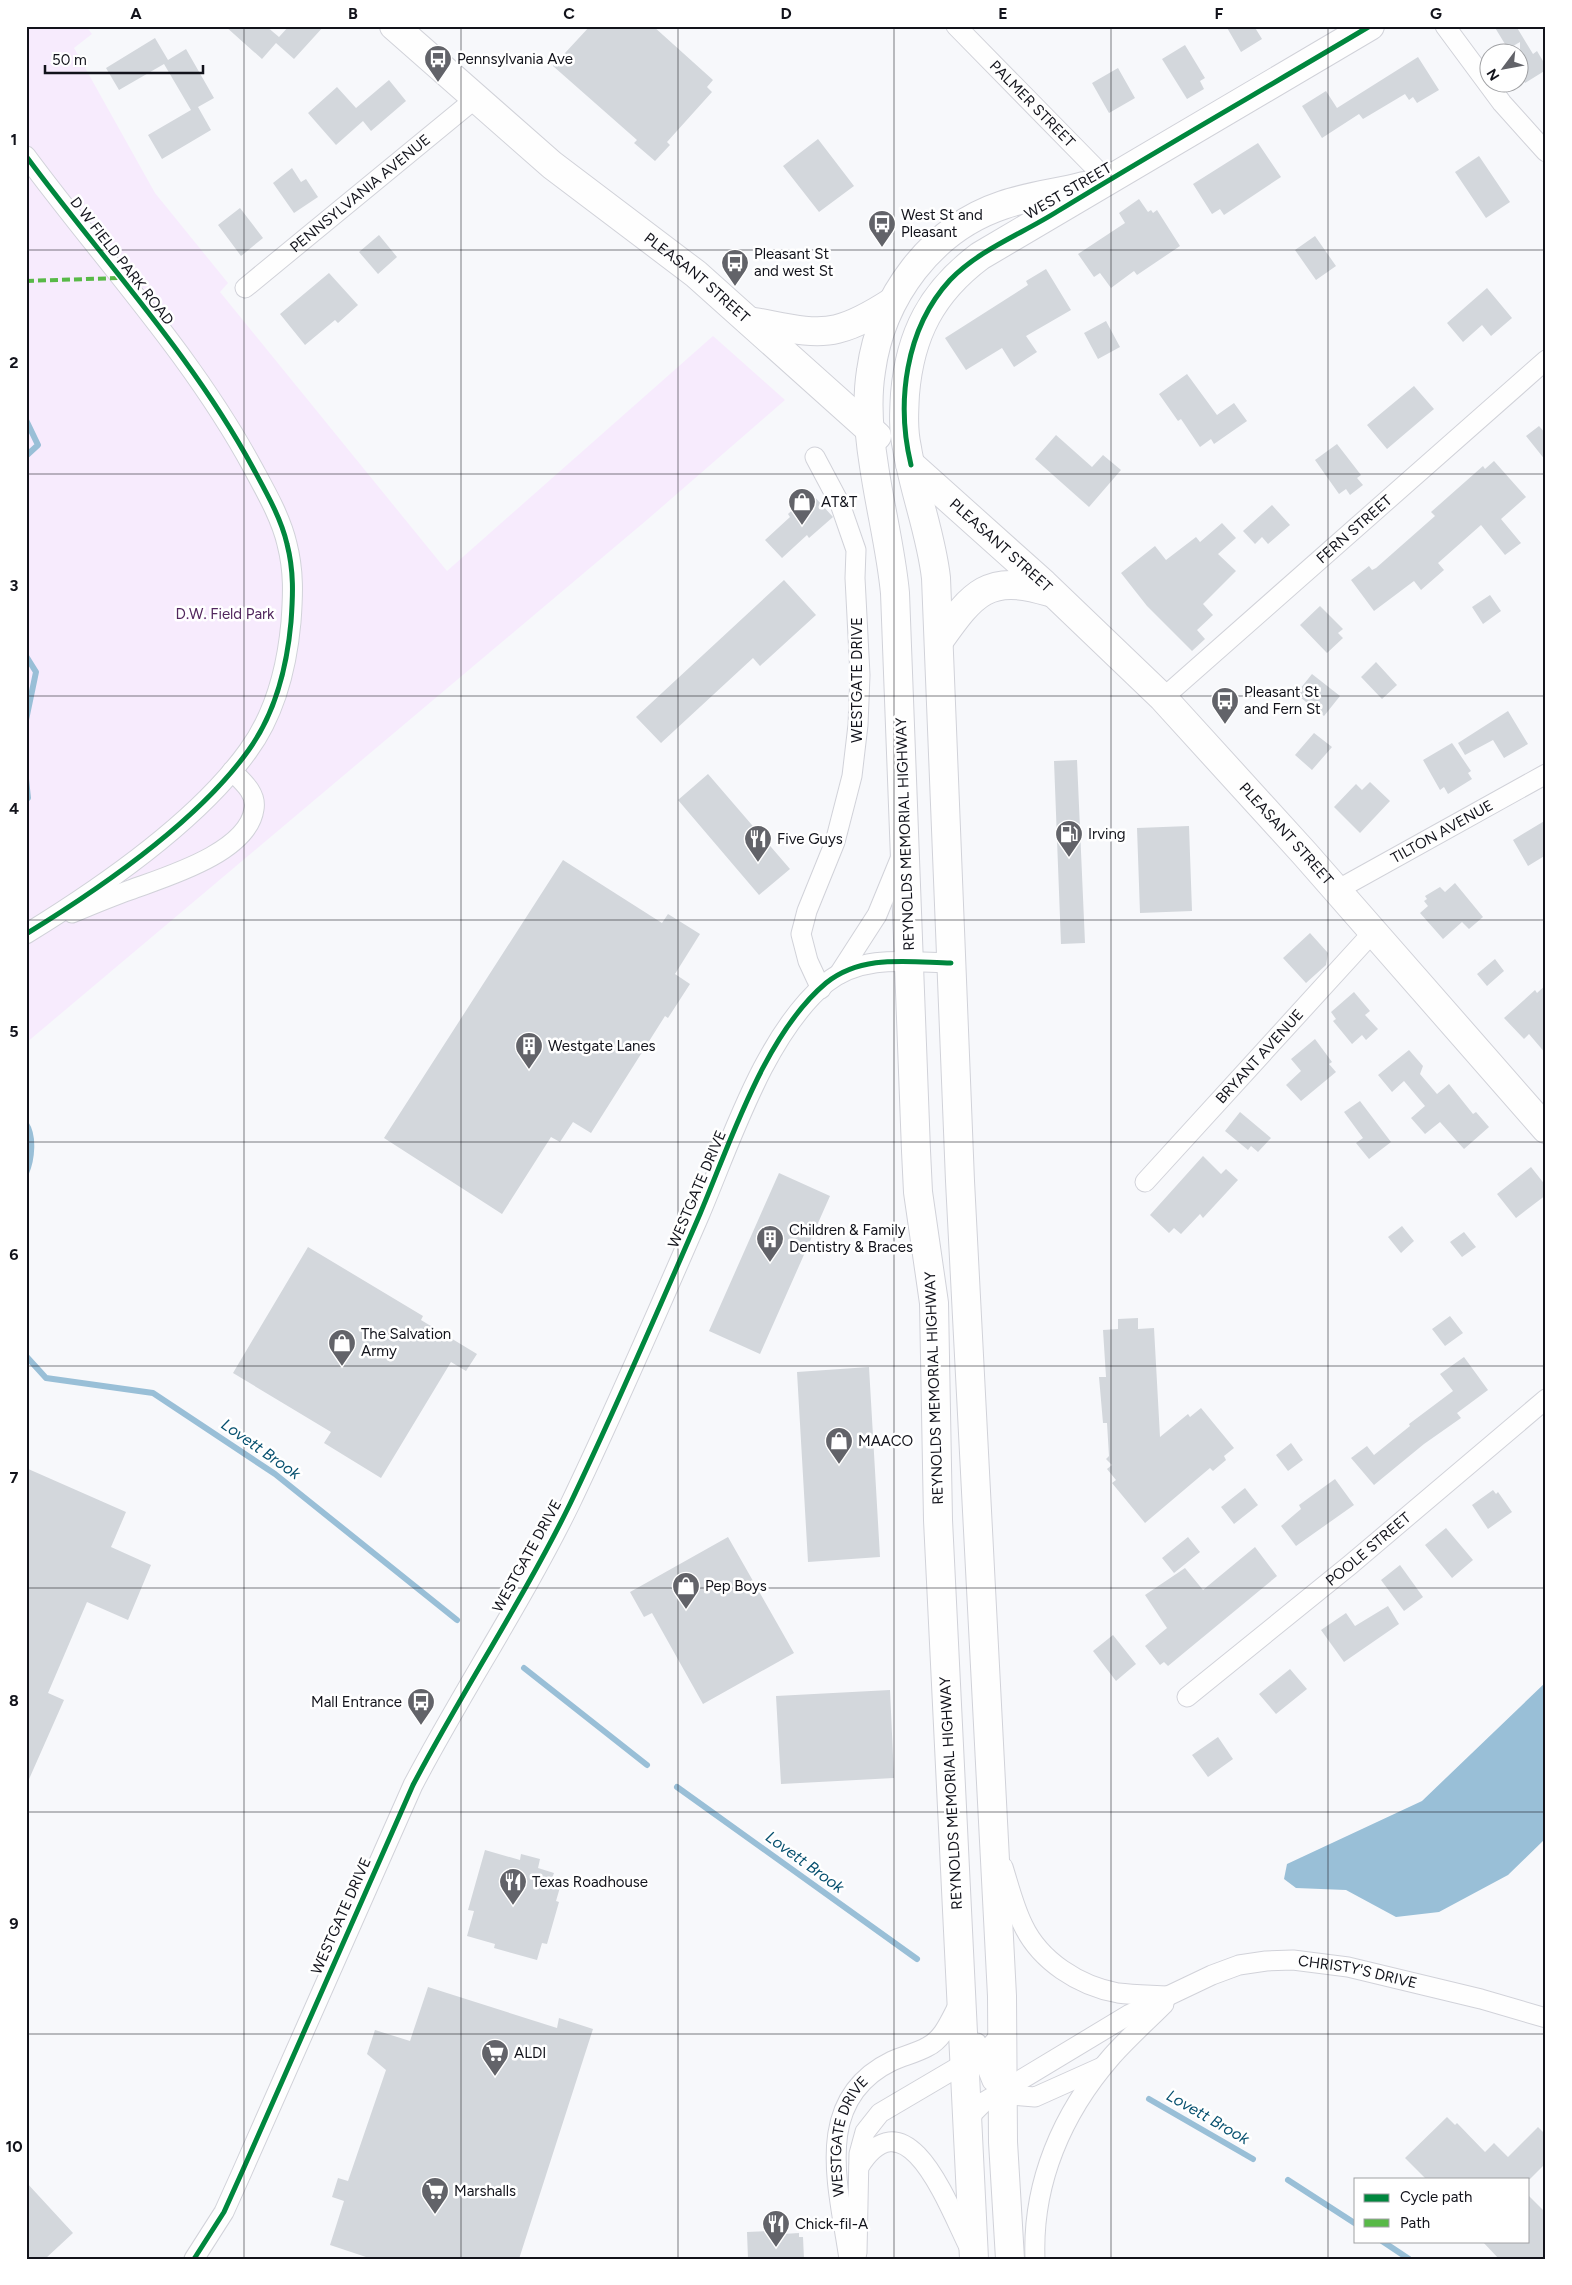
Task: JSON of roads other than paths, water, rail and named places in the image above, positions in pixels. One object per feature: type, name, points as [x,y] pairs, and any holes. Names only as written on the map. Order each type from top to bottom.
[{"type":"main road","name":"PLEASANT STREET","points":[[394,26],[552,165],[696,274],[1053,593],[1163,698],[1374,931],[1546,1129]]},
{"type":"main road","name":"WEST STREET","points":[[910,465],[904,419],[909,365],[919,329],[938,296],[950,280],[980,256],[1370,26]]},
{"type":"main road","name":"WEST STREET","points":[[870,430],[871,370],[879,337],[892,302],[903,283],[926,254],[938,242],[970,220],[1004,205],[1108,181]]},
{"type":"main road","points":[[749,321],[814,330],[835,330],[865,318],[892,302]]},
{"type":"main road","name":"REYNOLDS MEMORIAL HIGHWAY","points":[[870,430],[874,465],[891,554],[895,593],[918,1179],[934,1303],[939,1539],[962,1999],[973,2059],[967,2125],[974,2258]]},
{"type":"main road","points":[[910,465],[932,544],[939,641],[951,963],[1002,2030],[993,2096],[1003,2142],[1010,2259]]},
{"type":"main road","points":[[939,641],[961,609],[987,590],[1003,584],[1018,584],[1053,593]]},
{"type":"street","name":"PALMER STREET","points":[[956,26],[1108,181]]},
{"type":"street","points":[[1445,26],[1502,104],[1546,152]]},
{"type":"street","name":"PENNSYLVANIA AVENUE","points":[[245,288],[475,99]]},
{"type":"street","name":"D W FIELD PARK ROAD","points":[[26,156],[168,341],[232,428],[268,495],[287,543],[294,584],[289,645],[279,686],[260,731],[232,771],[162,838],[81,898],[28,933]]},
{"type":"street","name":"FERN STREET","points":[[1163,698],[1546,360]]},
{"type":"street","name":"WESTGATE DRIVE","points":[[816,457],[840,504],[856,550],[855,578],[860,675],[856,751],[850,784],[835,842],[807,911],[801,934],[808,961],[821,989]]},
{"type":"street","points":[[28,933],[107,899],[180,872],[200,863],[230,843],[243,832],[255,808],[249,788],[232,771]]},
{"type":"street","name":"TILTON AVENUE","points":[[1337,890],[1546,774]]},
{"type":"street","points":[[839,974],[882,905],[905,846]]},
{"type":"street","name":"BRYANT AVENUE","points":[[1145,1182],[1374,931]]},
{"type":"street","name":"WESTGATE DRIVE","points":[[194,2259],[214,2229],[242,2172],[413,1785],[547,1548],[590,1463],[769,1055],[797,1014],[821,989],[839,974],[853,967],[876,961],[951,963]]},
{"type":"street","name":"POOLE STREET","points":[[1187,1697],[1350,1565],[1546,1399]]},
{"type":"street","points":[[994,1841],[1024,1926],[1049,1958],[1067,1973],[1100,1988],[1118,1993],[1172,1996]]},
{"type":"street","name":"CHRISTY'S DRIVE","points":[[967,2125],[974,2112],[993,2096],[1130,2014],[1172,1996],[1212,1975],[1239,1966],[1266,1961],[1293,1960],[1374,1973],[1507,2006],[1546,2018]]},
{"type":"street","name":"CHRISTY'S DRIVE","points":[[1034,2259],[1040,2185],[1052,2151],[1079,2100],[1104,2066],[1172,1996]]},
{"type":"street","name":"WESTGATE DRIVE","points":[[849,2259],[836,2152],[838,2125],[843,2109],[849,2097],[875,2070],[935,2042],[943,2033],[962,1999]]},
{"type":"street","name":"WESTGATE DRIVE","points":[[857,2259],[859,2168],[862,2141],[874,2119],[893,2104],[973,2059],[992,2045],[1002,2030]]},
{"type":"street","name":"WESTGATE DRIVE","points":[[921,2050],[941,2050],[956,2057],[973,2059]]},
{"type":"street","points":[[973,2059],[993,2096]]},
{"type":"street","name":"CHRISTY'S DRIVE","points":[[993,2096],[1035,2097],[1104,2066]]},
{"type":"street","name":"WESTGATE DRIVE","points":[[859,2168],[871,2150],[882,2142],[899,2142],[907,2146],[931,2171],[974,2258]]},
{"type":"water","points":[[1546,1682],[1546,1838],[1508,1875],[1439,1912],[1396,1917],[1346,1890],[1296,1888],[1284,1879],[1287,1864],[1422,1801]]},
{"type":"waterway","name":"Lovett Brook","points":[[26,420],[38,445],[26,456]]},
{"type":"waterway","name":"Lovett Brook","points":[[26,656],[36,672],[26,720]]},
{"type":"waterway","name":"Lovett Brook","points":[[26,779],[28,798],[26,799]]},
{"type":"waterway","name":"Lovett Brook","points":[[26,1124],[31,1141],[30,1161],[26,1173]]},
{"type":"waterway","name":"Lovett Brook","points":[[26,1356],[46,1378],[153,1393],[275,1474],[457,1620]]},
{"type":"waterway","name":"Lovett Brook","points":[[524,1668],[647,1765]]},
{"type":"waterway","name":"Lovett Brook","points":[[677,1787],[917,1959]]},
{"type":"waterway","name":"Lovett Brook","points":[[1149,2099],[1253,2159]]},
{"type":"waterway","name":"Lovett Brook","points":[[1288,2180],[1354,2223]]},
{"type":"waterway","name":"Lovett Brook","points":[[1384,2242],[1409,2259]]},
{"type":"place","name":"Pennsylvania Ave","points":[[438,83]]},
{"type":"place","name":"West St and Pleasant","points":[[882,248]]},
{"type":"place","name":"Pleasant St and west St","points":[[735,287]]},
{"type":"place","name":"AT&T","points":[[802,526]]},
{"type":"place","name":"Pleasant St and Fern St","points":[[1225,725]]},
{"type":"place","name":"Irving","points":[[1069,858]]},
{"type":"place","name":"Five Guys","points":[[758,863]]},
{"type":"place","name":"Westgate Lanes","points":[[529,1070]]},
{"type":"place","name":"Children & Family Dentistry & Braces","points":[[770,1263]]},
{"type":"place","name":"The Salvation Army","points":[[342,1367]]},
{"type":"place","name":"MAACO","points":[[839,1465]]},
{"type":"place","name":"Pep Boys","points":[[686,1610]]},
{"type":"place","name":"Mall Entrance","points":[[421,1726]]},
{"type":"place","name":"Texas Roadhouse","points":[[513,1906]]},
{"type":"place","name":"ALDI","points":[[495,2077]]},
{"type":"place","name":"Marshalls","points":[[435,2215]]},
{"type":"place","name":"Chick-fil-A","points":[[776,2248]]},
{"type":"park label","name":"D.W. Field Park","points":[[225,614]]}]
